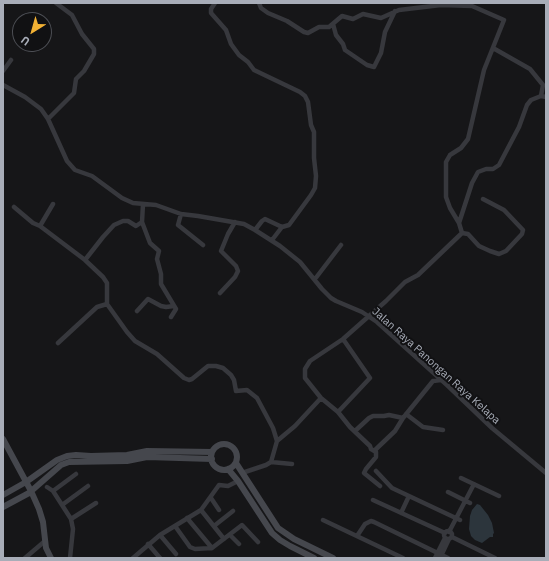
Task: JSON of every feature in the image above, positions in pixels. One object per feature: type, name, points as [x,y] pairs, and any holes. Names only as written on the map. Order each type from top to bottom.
[{"type":"street","points":[[48,119],[74,93],[76,78],[84,71],[94,54],[94,49],[82,34],[72,15],[56,3]]},
{"type":"street","points":[[215,3],[211,9],[211,13],[226,30],[231,44],[239,55],[248,62],[254,70],[300,92],[305,96],[308,102],[311,125],[314,134],[316,184],[311,195],[291,222],[282,227],[272,240]]},
{"type":"street","points":[[259,3],[268,13],[288,21],[306,33],[310,33],[319,27],[327,27],[343,16],[353,20],[363,14],[381,18],[395,11],[441,5],[472,6],[504,20],[484,70],[468,139],[463,146],[450,155],[446,162],[446,197],[448,206],[459,223],[462,233]]},
{"type":"street","points":[[333,24],[337,36],[343,44],[345,50],[367,65],[374,67],[381,53],[386,30],[395,11]]},
{"type":"street","points":[[459,223],[472,183],[478,172],[486,169],[493,169],[499,165],[519,127],[527,105],[531,100],[543,96],[543,86],[530,69],[493,48]]},
{"type":"street","points":[[3,71],[11,60]]},
{"type":"street","name":"Jalan Raya Panongan Raya Kelapa","points":[[3,85],[35,103],[41,109],[48,119],[70,166],[75,170],[92,176],[127,200],[160,206],[181,214],[244,224],[272,240],[297,258],[331,298],[368,316],[441,380],[492,428],[546,472]]},
{"type":"street","points":[[462,233],[468,234],[481,247],[499,254],[506,252],[522,234],[522,228],[507,213],[498,206],[483,199]]},
{"type":"street","points":[[40,226],[53,204]]},
{"type":"street","points":[[143,204],[142,222],[150,243],[159,251],[157,259],[160,272],[160,284],[176,310],[171,317]]},
{"type":"street","points":[[14,208],[85,260],[106,280],[107,304],[130,337],[157,354],[184,378],[190,380],[210,365],[220,367],[226,370],[233,377],[236,391],[247,390],[257,398],[273,428],[277,440],[271,462]]},
{"type":"street","points":[[181,214],[178,225],[203,245]]},
{"type":"street","points":[[255,230],[265,219],[282,227]]},
{"type":"street","points":[[85,260],[103,236],[114,225],[128,220],[136,226],[142,222]]},
{"type":"street","points":[[220,293],[235,277],[238,271],[236,266],[221,251],[235,222]]},
{"type":"street","points":[[380,486],[364,473],[376,456],[374,451],[350,427],[338,412],[321,398],[305,378],[304,369],[310,361],[343,339],[405,282],[418,275],[462,233]]},
{"type":"street","points":[[315,279],[341,245]]},
{"type":"street","points":[[137,312],[148,299],[166,308],[174,306]]},
{"type":"street","points":[[58,343],[98,307],[107,304]]},
{"type":"street","points":[[338,412],[370,378],[343,339]]},
{"type":"street","points":[[374,451],[395,431],[404,416],[433,381],[441,380]]},
{"type":"street","points":[[277,440],[295,426],[321,398]]},
{"type":"street","points":[[355,431],[373,416],[391,415],[404,416],[423,427],[443,430]]},
{"type":"street","points":[[4,444],[31,491],[42,516],[47,552],[51,558]]},
{"type":"street","points":[[236,463],[228,469],[223,470],[217,468],[212,459],[212,452],[220,445],[230,445],[237,453],[236,463],[278,528],[294,539],[333,558]]},
{"type":"street","points":[[3,495],[26,482],[57,460],[67,456],[212,452]]},
{"type":"street","points":[[3,507],[31,491],[61,465],[69,462],[128,461],[147,454],[212,459]]},
{"type":"street","points":[[242,473],[271,462],[292,464]]},
{"type":"street","points":[[228,469],[238,481],[272,533],[290,546],[314,558]]},
{"type":"street","points":[[376,471],[392,488],[458,519]]},
{"type":"street","points":[[53,491],[76,474]]},
{"type":"street","points":[[461,478],[499,496]]},
{"type":"street","points":[[137,557],[148,544],[160,535],[201,510],[219,485],[230,485],[238,481]]},
{"type":"street","points":[[435,558],[440,555],[448,536],[467,502],[474,484]]},
{"type":"street","points":[[62,505],[88,486]]},
{"type":"street","points":[[47,487],[53,491],[71,520],[73,529],[70,558]]},
{"type":"street","points":[[448,492],[467,502]]},
{"type":"street","points":[[401,513],[409,496]]},
{"type":"street","points":[[211,498],[219,510]]},
{"type":"street","points":[[373,500],[495,558]]},
{"type":"street","points":[[71,520],[96,503]]},
{"type":"street","points":[[201,510],[224,540]]},
{"type":"street","points":[[214,526],[233,511]]},
{"type":"street","points":[[187,518],[212,548]]},
{"type":"street","points":[[323,520],[404,558]]},
{"type":"street","points":[[357,536],[365,524],[371,521],[448,558]]},
{"type":"street","points":[[175,526],[192,548],[212,548],[241,526],[244,526],[258,542]]},
{"type":"street","points":[[160,535],[176,554]]},
{"type":"street","points":[[230,535],[239,544]]},
{"type":"street","points":[[25,558],[45,541]]},
{"type":"street","points":[[148,544],[160,558]]},
{"type":"shaded area","points":[[477,504],[480,505],[488,515],[492,523],[494,533],[493,537],[490,537],[482,543],[475,540],[471,536],[469,529],[470,516],[472,510]]}]
